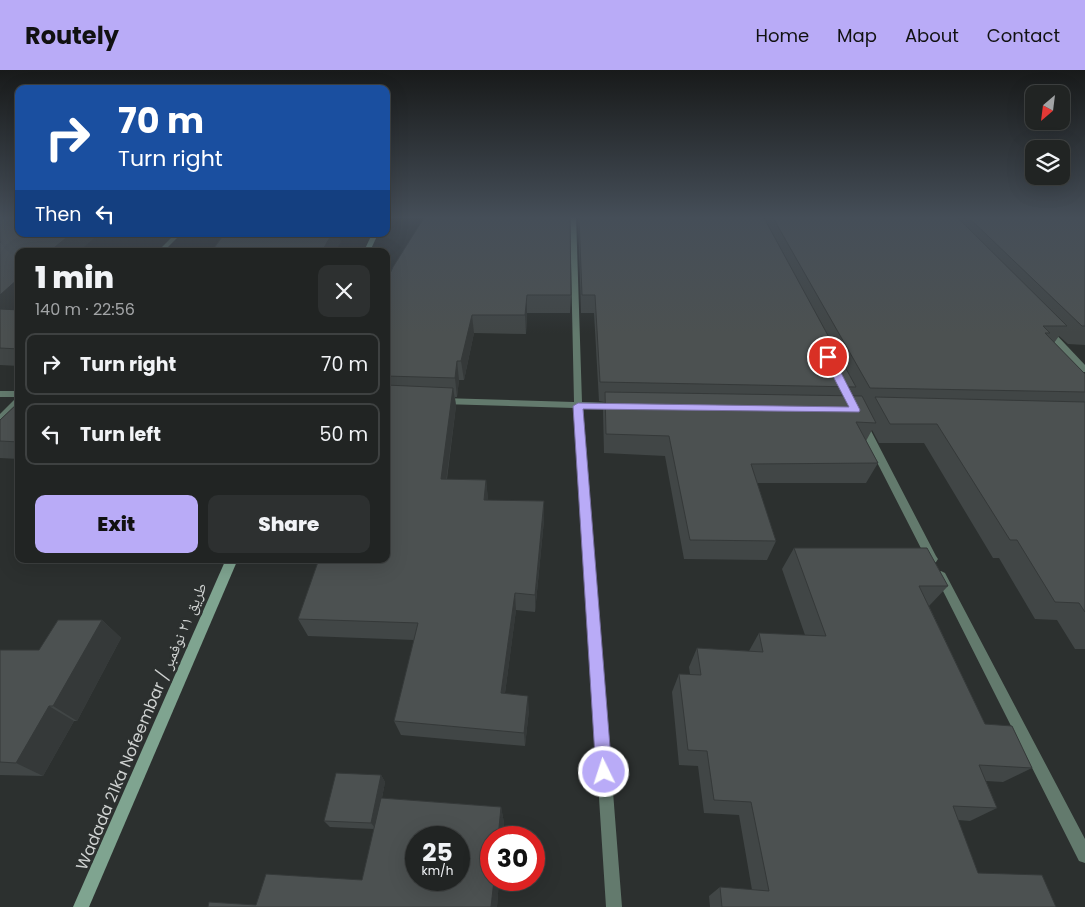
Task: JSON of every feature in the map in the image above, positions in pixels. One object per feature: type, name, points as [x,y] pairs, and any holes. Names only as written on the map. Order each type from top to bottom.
[{"type":"street","points":[[574,255],[578,406],[614,907]]},
{"type":"street","points":[[1038,321],[1085,370]]},
{"type":"street","points":[[0,394],[15,394]]},
{"type":"street","points":[[434,400],[578,406],[628,406]]},
{"type":"street","points":[[0,419],[15,404]]},
{"type":"street","points":[[860,419],[1085,856]]},
{"type":"street","name":"Wadada 21ka Nofeembar / طريق ٢١ نوفمبر","points":[[82,907],[230,563]]},
{"type":"building","points":[[0,255],[15,255],[15,282],[0,295]]},
{"type":"building","points":[[400,255],[570,255],[571,295],[527,295],[525,315],[472,315],[461,361],[457,361],[455,378],[390,376],[390,273]]},
{"type":"building","points":[[580,255],[784,255],[856,387],[600,382],[595,295],[582,295]]},
{"type":"building","points":[[794,255],[995,255],[1067,326],[1043,326],[1050,333],[1045,333],[1085,374],[1085,392],[870,388]]},
{"type":"building","points":[[1008,255],[1085,255],[1085,326],[1082,326]]},
{"type":"building","points":[[0,309],[15,310],[15,349],[0,348]]},
{"type":"building","points":[[390,385],[453,388],[441,479],[486,480],[484,500],[544,501],[535,595],[515,593],[501,693],[528,696],[524,733],[394,721],[418,623],[298,619],[318,563],[390,563]]},
{"type":"building","points":[[605,392],[862,396],[876,423],[856,422],[878,463],[751,464],[776,541],[690,540],[669,436],[606,434]]},
{"type":"building","points":[[875,397],[1085,402],[1085,612],[1079,603],[1055,602],[1017,540],[1010,540],[937,424],[890,424]]},
{"type":"building","points":[[15,406],[15,442],[0,441],[0,420]]},
{"type":"building","points":[[794,548],[927,548],[948,586],[919,586],[985,724],[1012,726],[1032,768],[979,765],[997,808],[953,806],[978,873],[1042,875],[1056,907],[722,907],[720,887],[769,891],[751,802],[714,800],[707,751],[688,750],[679,674],[701,675],[697,648],[763,652],[759,633],[826,636]]},
{"type":"building","points":[[58,620],[102,620],[53,706],[49,706],[16,763],[0,762],[0,650],[39,650]]},
{"type":"building","points":[[336,773],[381,775],[371,823],[324,821]]},
{"type":"building","points":[[381,798],[501,807],[499,826],[480,826],[480,891],[493,891],[491,907],[208,907],[209,902],[256,905],[266,874],[362,880]]},
{"type":"route","points":[[604,772],[578,406],[855,410],[828,357]]}]
